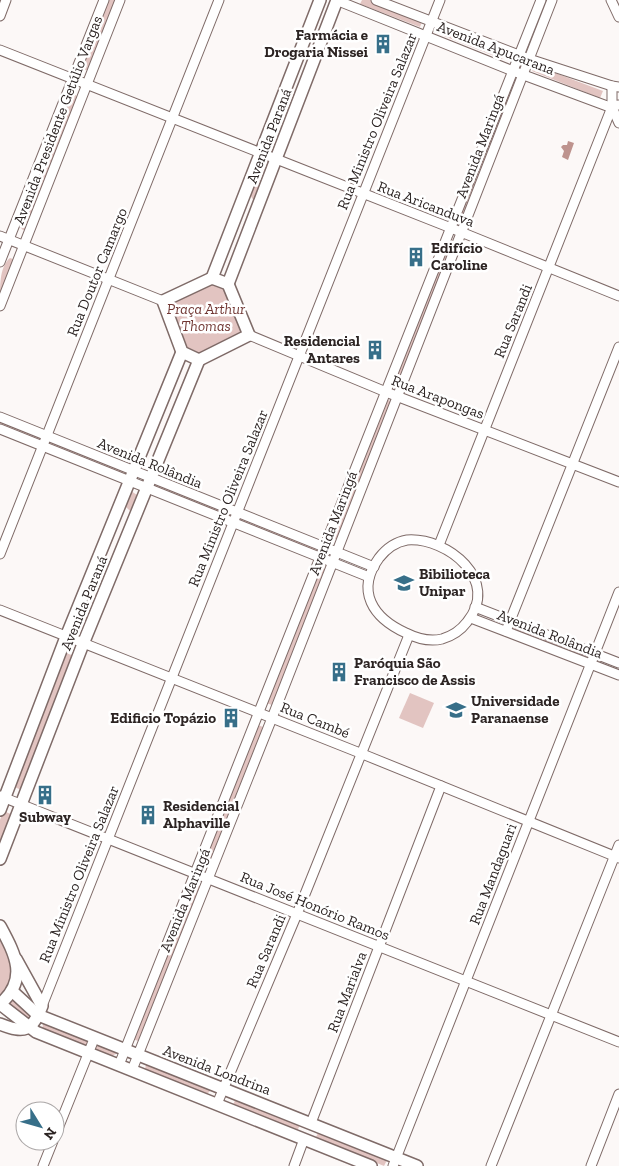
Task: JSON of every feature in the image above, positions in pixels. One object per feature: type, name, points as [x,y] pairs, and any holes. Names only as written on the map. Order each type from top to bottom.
[{"type":"main road","name":"Avenida Paraná","points":[[212,278],[320,0]]},
{"type":"main road","name":"Avenida Paraná","points":[[228,284],[337,0]]},
{"type":"main road","points":[[314,13],[318,11],[325,12],[330,19]]},
{"type":"main road","points":[[267,136],[268,139],[277,144],[283,140]]},
{"type":"main road","points":[[250,179],[254,177],[262,178],[266,185]]},
{"type":"main road","points":[[220,258],[220,262],[228,267],[236,263]]},
{"type":"main road","points":[[212,278],[228,284],[249,335],[198,360],[182,352],[163,301],[212,278]]},
{"type":"main road","name":"Avenida Paraná","points":[[0,810],[2,797],[182,352]]},
{"type":"main road","name":"Avenida Paraná","points":[[0,859],[83,644],[198,360]]},
{"type":"main road","points":[[0,925],[40,1011],[35,1022],[29,1028],[14,1030],[0,1024]]},
{"type":"main road","points":[[0,1004],[12,991],[17,977],[16,959]]},
{"type":"main road","name":"Avenida Londrina","points":[[12,991],[40,1011],[94,1039],[311,1123],[395,1162],[417,1166]]},
{"type":"main road","name":"Avenida Londrina","points":[[0,1004],[29,1028],[88,1054],[371,1166]]},
{"type":"main road","points":[[304,1139],[311,1123]]},
{"type":"street","points":[[0,16],[6,0]]},
{"type":"street","name":"Avenida Presidente Getúlio Vargas","points":[[0,262],[4,238],[73,79],[104,0]]},
{"type":"street","name":"Avenida Presidente Getúlio Vargas","points":[[0,306],[120,0]]},
{"type":"street","name":"Rua Doutor Camargo","points":[[0,554],[219,0]]},
{"type":"street","name":"Avenida Apucarana","points":[[337,0],[358,4],[426,36],[513,71],[616,106]]},
{"type":"street","name":"Avenida Apucarana","points":[[376,0],[519,56],[615,87]]},
{"type":"street","name":"Rua Ministro Oliveira Salazar","points":[[40,1011],[440,0]]},
{"type":"street","name":"Avenida Maringá","points":[[119,1065],[541,0]]},
{"type":"street","name":"Avenida Maringá","points":[[132,1070],[272,718],[552,0]]},
{"type":"street","points":[[612,0],[619,17]]},
{"type":"street","name":"Rua Aricanduva","points":[[0,50],[619,296]]},
{"type":"street","points":[[615,87],[619,123]]},
{"type":"street","name":"Rua Sarandi","points":[[439,545],[549,267],[616,106]]},
{"type":"street","points":[[4,238],[163,301]]},
{"type":"street","name":"Rua Arapongas","points":[[249,335],[386,392],[619,482]]},
{"type":"street","points":[[406,343],[417,346]]},
{"type":"street","points":[[506,631],[619,347]]},
{"type":"street","name":"Avenida Rolândia","points":[[0,417],[47,436],[131,476],[235,518],[321,558],[369,577]]},
{"type":"street","name":"Avenida Rolândia","points":[[0,429],[131,476]]},
{"type":"street","name":"Avenida Rolândia","points":[[235,518],[325,548],[374,567]]},
{"type":"street","points":[[416,540],[439,545],[461,560],[473,575],[478,591],[471,618],[460,630],[441,639],[428,640],[409,635],[382,620],[375,610],[368,592],[369,577],[385,552],[398,542],[416,540]]},
{"type":"street","name":"Rua Mandaguari","points":[[395,1162],[619,592]]},
{"type":"street","name":"Avenida Rolândia","points":[[475,608],[619,663]]},
{"type":"street","name":"Rua Cambé","points":[[0,610],[617,857]]},
{"type":"street","name":"Avenida Rolândia","points":[[471,618],[619,675]]},
{"type":"street","name":"Rua Sarandi","points":[[218,1104],[297,914],[360,753],[409,635]]},
{"type":"street","name":"Rua Marialva","points":[[311,1123],[441,786]]},
{"type":"street","name":"Rua José Honório Ramos","points":[[2,797],[619,1042]]},
{"type":"street","points":[[491,1166],[617,857],[619,845]]},
{"type":"street","points":[[169,940],[182,945]]},
{"type":"street","points":[[65,1111],[94,1039]]},
{"type":"street","points":[[591,1166],[619,1094]]},
{"type":"street","points":[[294,1166],[304,1139]]},
{"type":"street","points":[[43,1166],[49,1151]]},
{"type":"green space","points":[[109,0],[115,0],[88,70],[82,70],[81,68]]},
{"type":"green space","points":[[362,0],[374,0],[423,19],[420,27],[360,4]]},
{"type":"green space","points":[[447,29],[505,52],[502,59],[444,36]]},
{"type":"green space","points":[[534,65],[603,91],[600,98],[532,71]]},
{"type":"green space","points":[[512,78],[517,79],[462,218],[458,216]]},
{"type":"green space","points":[[72,94],[76,95],[77,99],[25,230],[23,230],[19,226],[69,96]]},
{"type":"green space","points":[[255,179],[260,180],[261,184],[254,201],[248,192]]},
{"type":"green space","points":[[451,239],[456,241],[401,381],[396,379]]},
{"type":"green space","points":[[10,258],[14,262],[0,296],[2,270]]},
{"type":"green space","name":"Praça Arthur Thomas","points":[[212,278],[228,284],[249,335],[199,360],[182,352],[163,301]]},
{"type":"green space","points":[[388,400],[394,402],[339,540],[333,538]]},
{"type":"green space","points":[[0,420],[41,437],[40,441],[0,425]]},
{"type":"green space","points":[[50,440],[125,470],[123,474],[48,445]]},
{"type":"green space","points":[[155,482],[231,513],[229,518],[153,487]]},
{"type":"green space","points":[[131,491],[137,495],[130,511],[124,505]]},
{"type":"green space","points":[[241,516],[318,546],[315,551],[239,521]]},
{"type":"green space","points":[[319,567],[325,569],[272,705],[266,703]]},
{"type":"green space","points":[[82,611],[88,619],[83,630],[77,625]]},
{"type":"green space","points":[[512,625],[590,656],[588,660],[511,629]]},
{"type":"green space","points":[[66,653],[74,656],[22,790],[14,787]]},
{"type":"green space","points":[[410,693],[434,703],[423,728],[399,718]]},
{"type":"green space","points":[[258,725],[263,727],[208,865],[203,863]]},
{"type":"green space","points":[[3,811],[11,814],[0,842],[0,820]]},
{"type":"green space","points":[[195,885],[200,887],[138,1041],[133,1039]]},
{"type":"green space","points":[[0,932],[15,969],[7,989],[0,996]]},
{"type":"green space","points":[[12,999],[33,1016],[30,1022],[10,1005]]},
{"type":"green space","points":[[43,1024],[90,1043],[87,1047],[42,1030]]},
{"type":"green space","points":[[97,1044],[116,1052],[116,1054],[111,1056],[97,1051],[95,1047]]},
{"type":"green space","points":[[146,1064],[210,1091],[206,1095],[145,1070]]},
{"type":"green space","points":[[236,1098],[300,1125],[297,1131],[233,1105]]},
{"type":"green space","points":[[319,1131],[387,1160],[384,1166],[316,1137]]},
{"type":"shaded area","points":[[568,141],[574,143],[568,160],[562,157],[564,151],[561,147],[567,145]]},
{"type":"place","name":"Farmácia e Drogaria Nissei","points":[[383,44]]},
{"type":"place","name":"Edifício Caroline","points":[[416,257]]},
{"type":"place","name":"Residencial Antares","points":[[375,350]]},
{"type":"place","name":"Bibilioteca Unipar","points":[[404,583]]},
{"type":"place","name":"Paróquia São Francisco de Assis","points":[[339,672]]},
{"type":"place","name":"Universidade Paranaense","points":[[456,710]]},
{"type":"place","name":"Edificio Topázio","points":[[231,718]]},
{"type":"place","name":"Subway","points":[[45,795]]},
{"type":"place","name":"Residencial Alphaville","points":[[148,815]]}]
